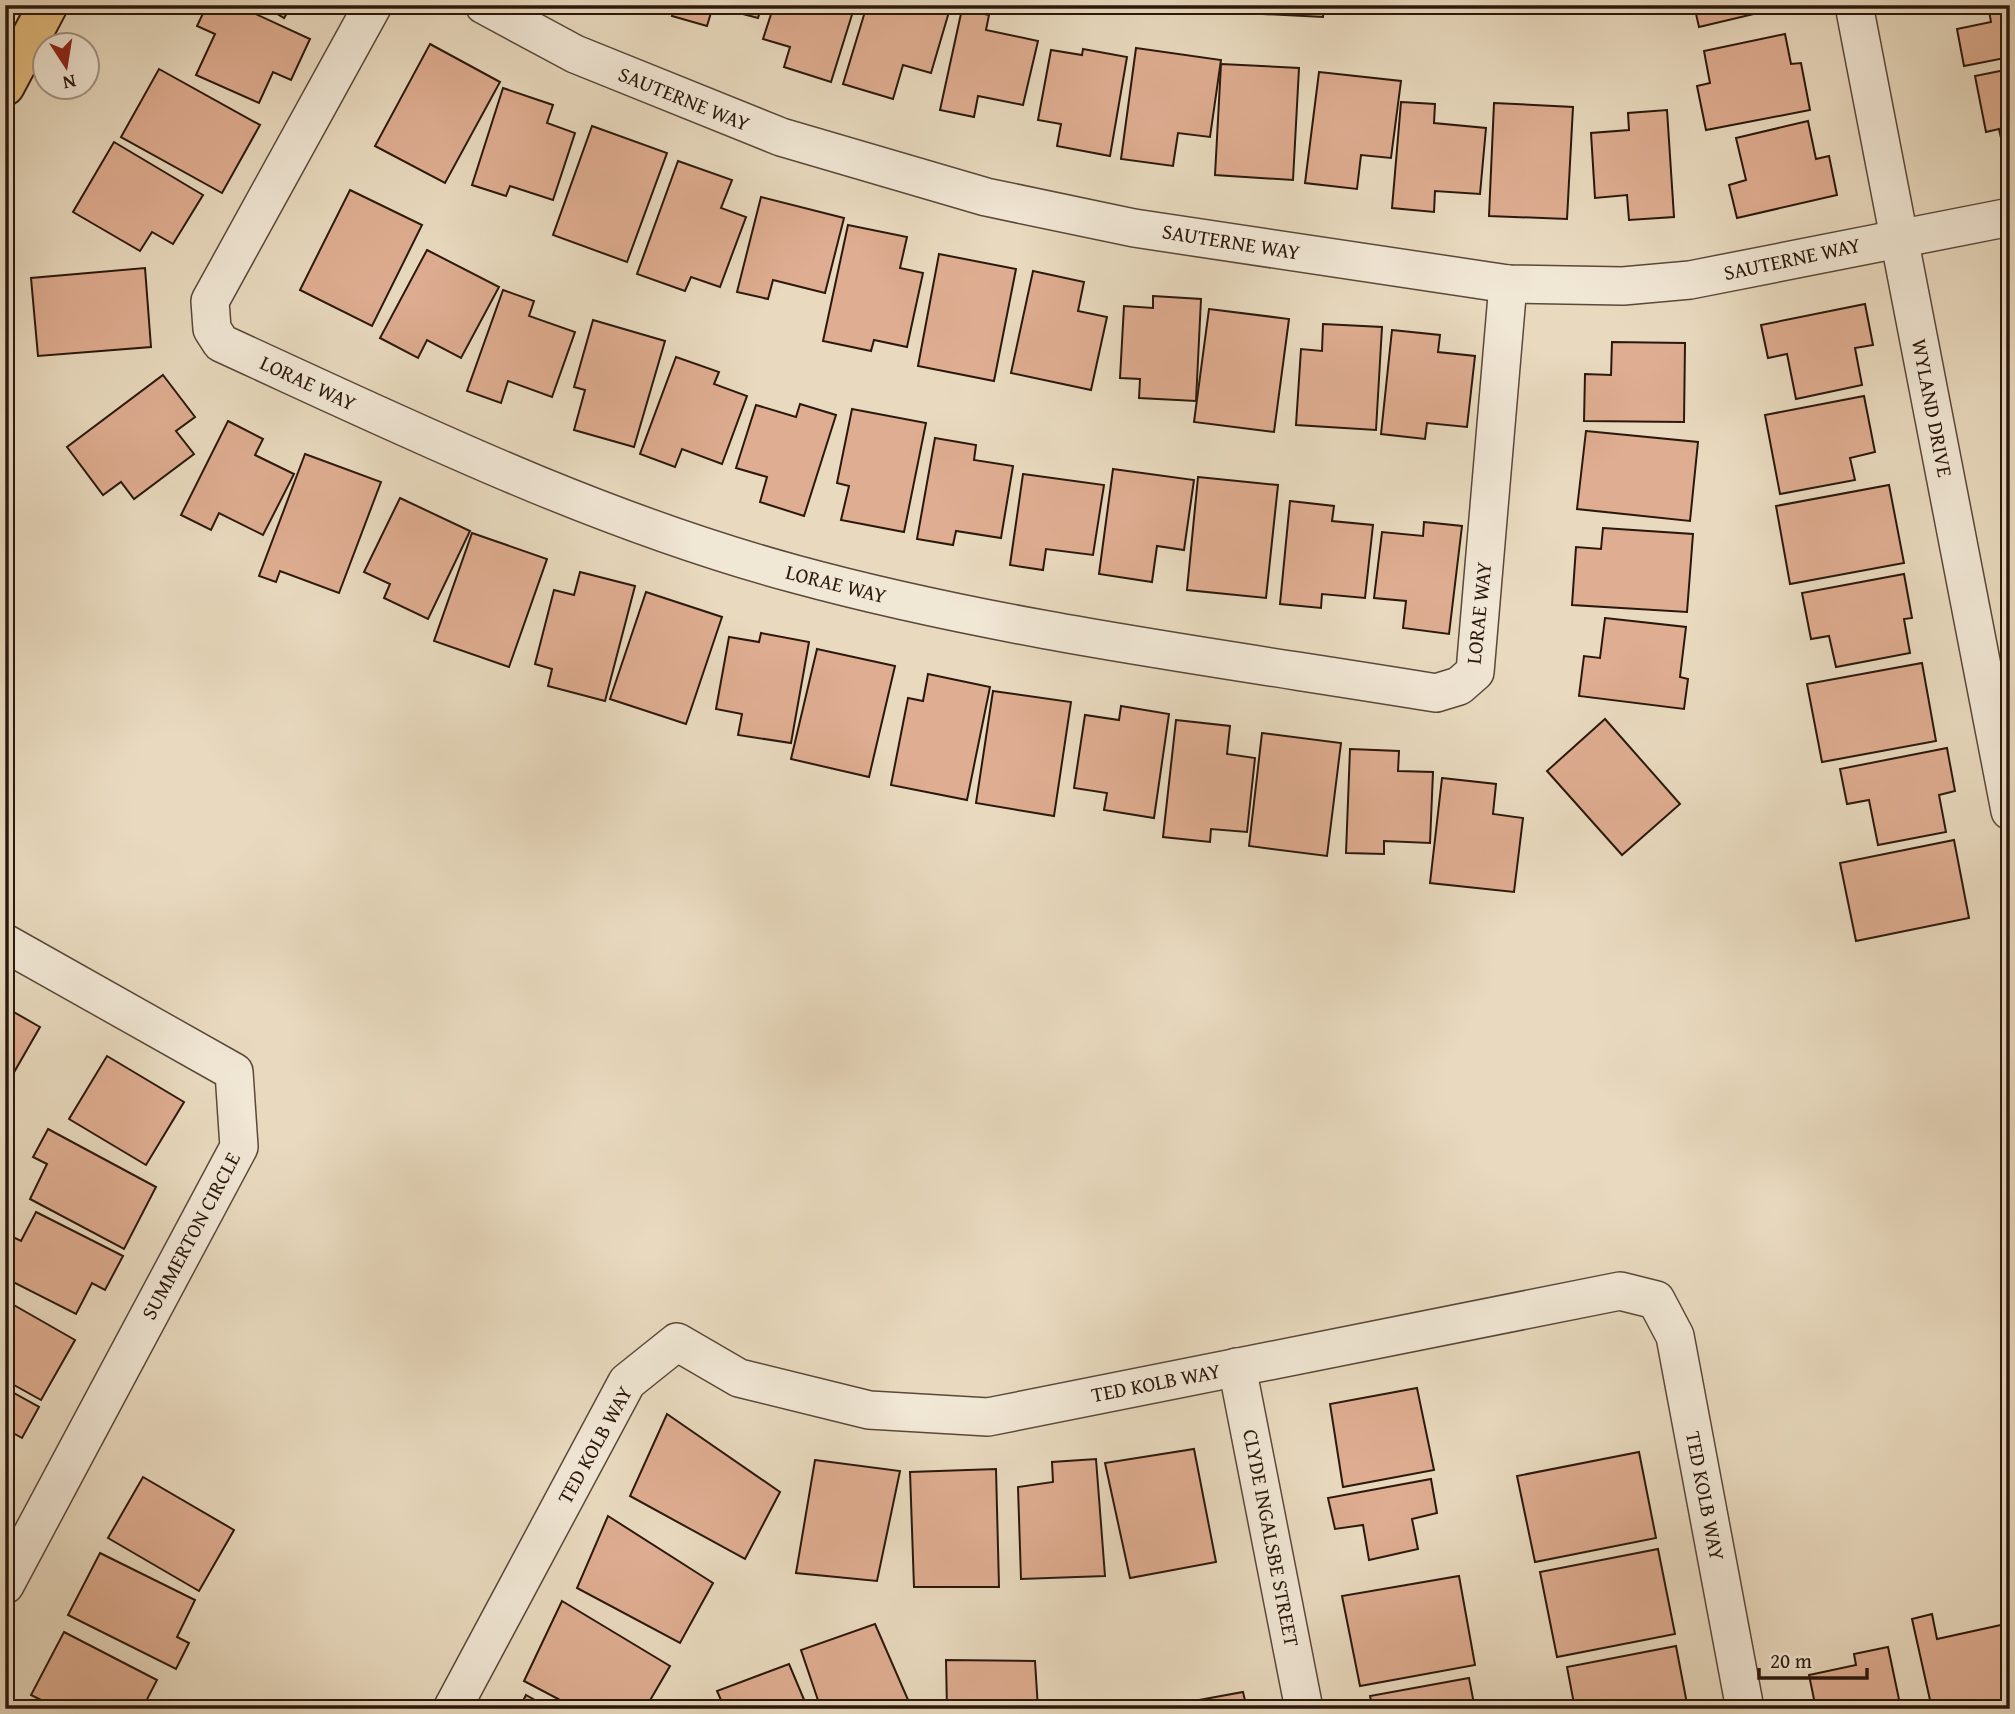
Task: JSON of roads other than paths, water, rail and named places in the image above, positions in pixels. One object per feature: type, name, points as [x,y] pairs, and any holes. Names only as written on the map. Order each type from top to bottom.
[{"type":"main road","points":[[5,86],[48,5]]},
{"type":"street","name":"LORAE WAY","points":[[373,5],[210,302],[212,329],[221,343],[508,475],[617,516],[793,574],[948,613],[1436,694],[1459,686],[1475,671],[1508,284]]},
{"type":"street","name":"SAUTERNE WAY","points":[[484,5],[575,54],[769,132],[985,197],[1134,228],[1508,284],[1623,286],[1690,280],[2010,217]]},
{"type":"street","name":"WYLAND DRIVE","points":[[1854,5],[2010,811]]},
{"type":"street","name":"SUMMERTON CIRCLE","points":[[5,943],[233,1072],[239,1147],[5,1585]]},
{"type":"street","name":"TED KOLB WAY","points":[[452,1709],[627,1382],[677,1342],[739,1378],[869,1409],[988,1417],[1620,1291],[1656,1300],[1675,1336],[1745,1709]]},
{"type":"street","name":"CLYDE INGALSBE STREET","points":[[1237,1367],[1304,1709]]}]
